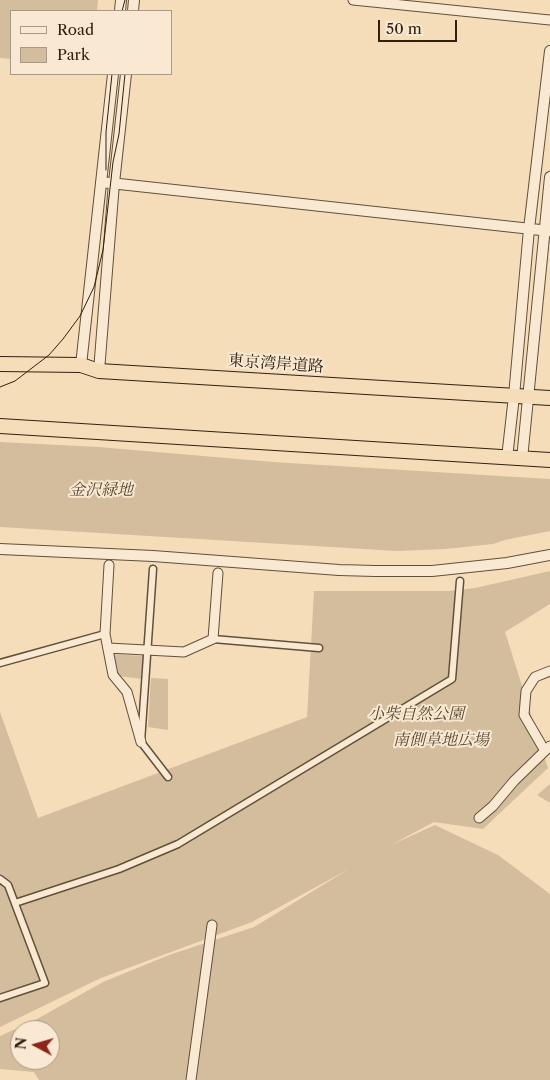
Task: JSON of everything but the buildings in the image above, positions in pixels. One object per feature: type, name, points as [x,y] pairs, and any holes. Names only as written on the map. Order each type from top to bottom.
[{"type":"highway","name":"東京湾岸道路","points":[[0,364],[81,365],[99,371],[550,398]]},
{"type":"highway","points":[[0,418],[65,424],[93,431]]},
{"type":"highway","points":[[0,426],[550,460]]},
{"type":"street","points":[[353,0],[550,20]]},
{"type":"street","points":[[522,459],[520,396],[529,229],[550,50]]},
{"type":"street","points":[[81,365],[113,75]]},
{"type":"street","points":[[99,371],[114,183],[126,75]]},
{"type":"street","points":[[507,458],[520,396],[547,230],[550,177]]},
{"type":"street","points":[[101,182],[547,230]]},
{"type":"street","points":[[0,549],[153,556],[375,571],[432,571],[507,563],[550,555]]},
{"type":"street","points":[[109,566],[105,634],[113,675],[126,692],[141,742],[168,777]]},
{"type":"street","points":[[141,742],[153,569]]},
{"type":"street","points":[[213,639],[218,573]]},
{"type":"street","points":[[15,903],[119,869],[178,844],[452,679],[460,581]]},
{"type":"street","points":[[0,663],[105,634]]},
{"type":"street","points":[[108,648],[184,652],[213,639],[319,648]]},
{"type":"street","points":[[479,818],[548,749],[524,715],[526,691],[535,677],[550,671]]},
{"type":"street","points":[[0,879],[8,885],[45,983],[0,998]]},
{"type":"street","points":[[0,888],[8,885]]},
{"type":"street","points":[[191,1080],[212,925]]},
{"type":"green space","points":[[0,0],[98,0],[97,10],[10,10],[10,59],[0,58]]},
{"type":"green space","name":"金沢緑地","points":[[0,442],[99,447],[273,462],[550,479],[550,531],[493,544],[446,549],[397,551],[0,527]]},
{"type":"green space","points":[[550,571],[550,604],[505,632],[548,768],[483,829],[434,822],[391,845],[435,825],[498,855],[550,894],[550,1080],[39,1080],[34,1072],[11,1070],[60,1070],[60,1020],[35,1020],[103,982],[169,955],[254,927],[349,869],[252,922],[101,978],[14,1020],[10,1020],[10,1022],[0,1027],[0,712],[38,818],[307,717],[314,591],[449,591],[475,588]]},
{"type":"green space","points":[[113,654],[143,656],[141,679],[119,676]]},
{"type":"green space","points":[[151,678],[168,679],[168,730],[148,727]]},
{"type":"green space","points":[[550,784],[550,803],[537,795]]},
{"type":"green space","points":[[10,1031],[10,1070],[0,1069],[0,1036]]},
{"type":"tram line","points":[[122,10],[125,0]]},
{"type":"tram line","points":[[106,170],[106,132],[112,75]]},
{"type":"tram line","points":[[0,387],[15,381],[49,355],[80,316],[94,287],[103,250],[125,75]]},
{"type":"park label","name":"小柴自然公園","points":[[416,714]]},
{"type":"park label","name":"南側草地広場","points":[[441,740]]}]
